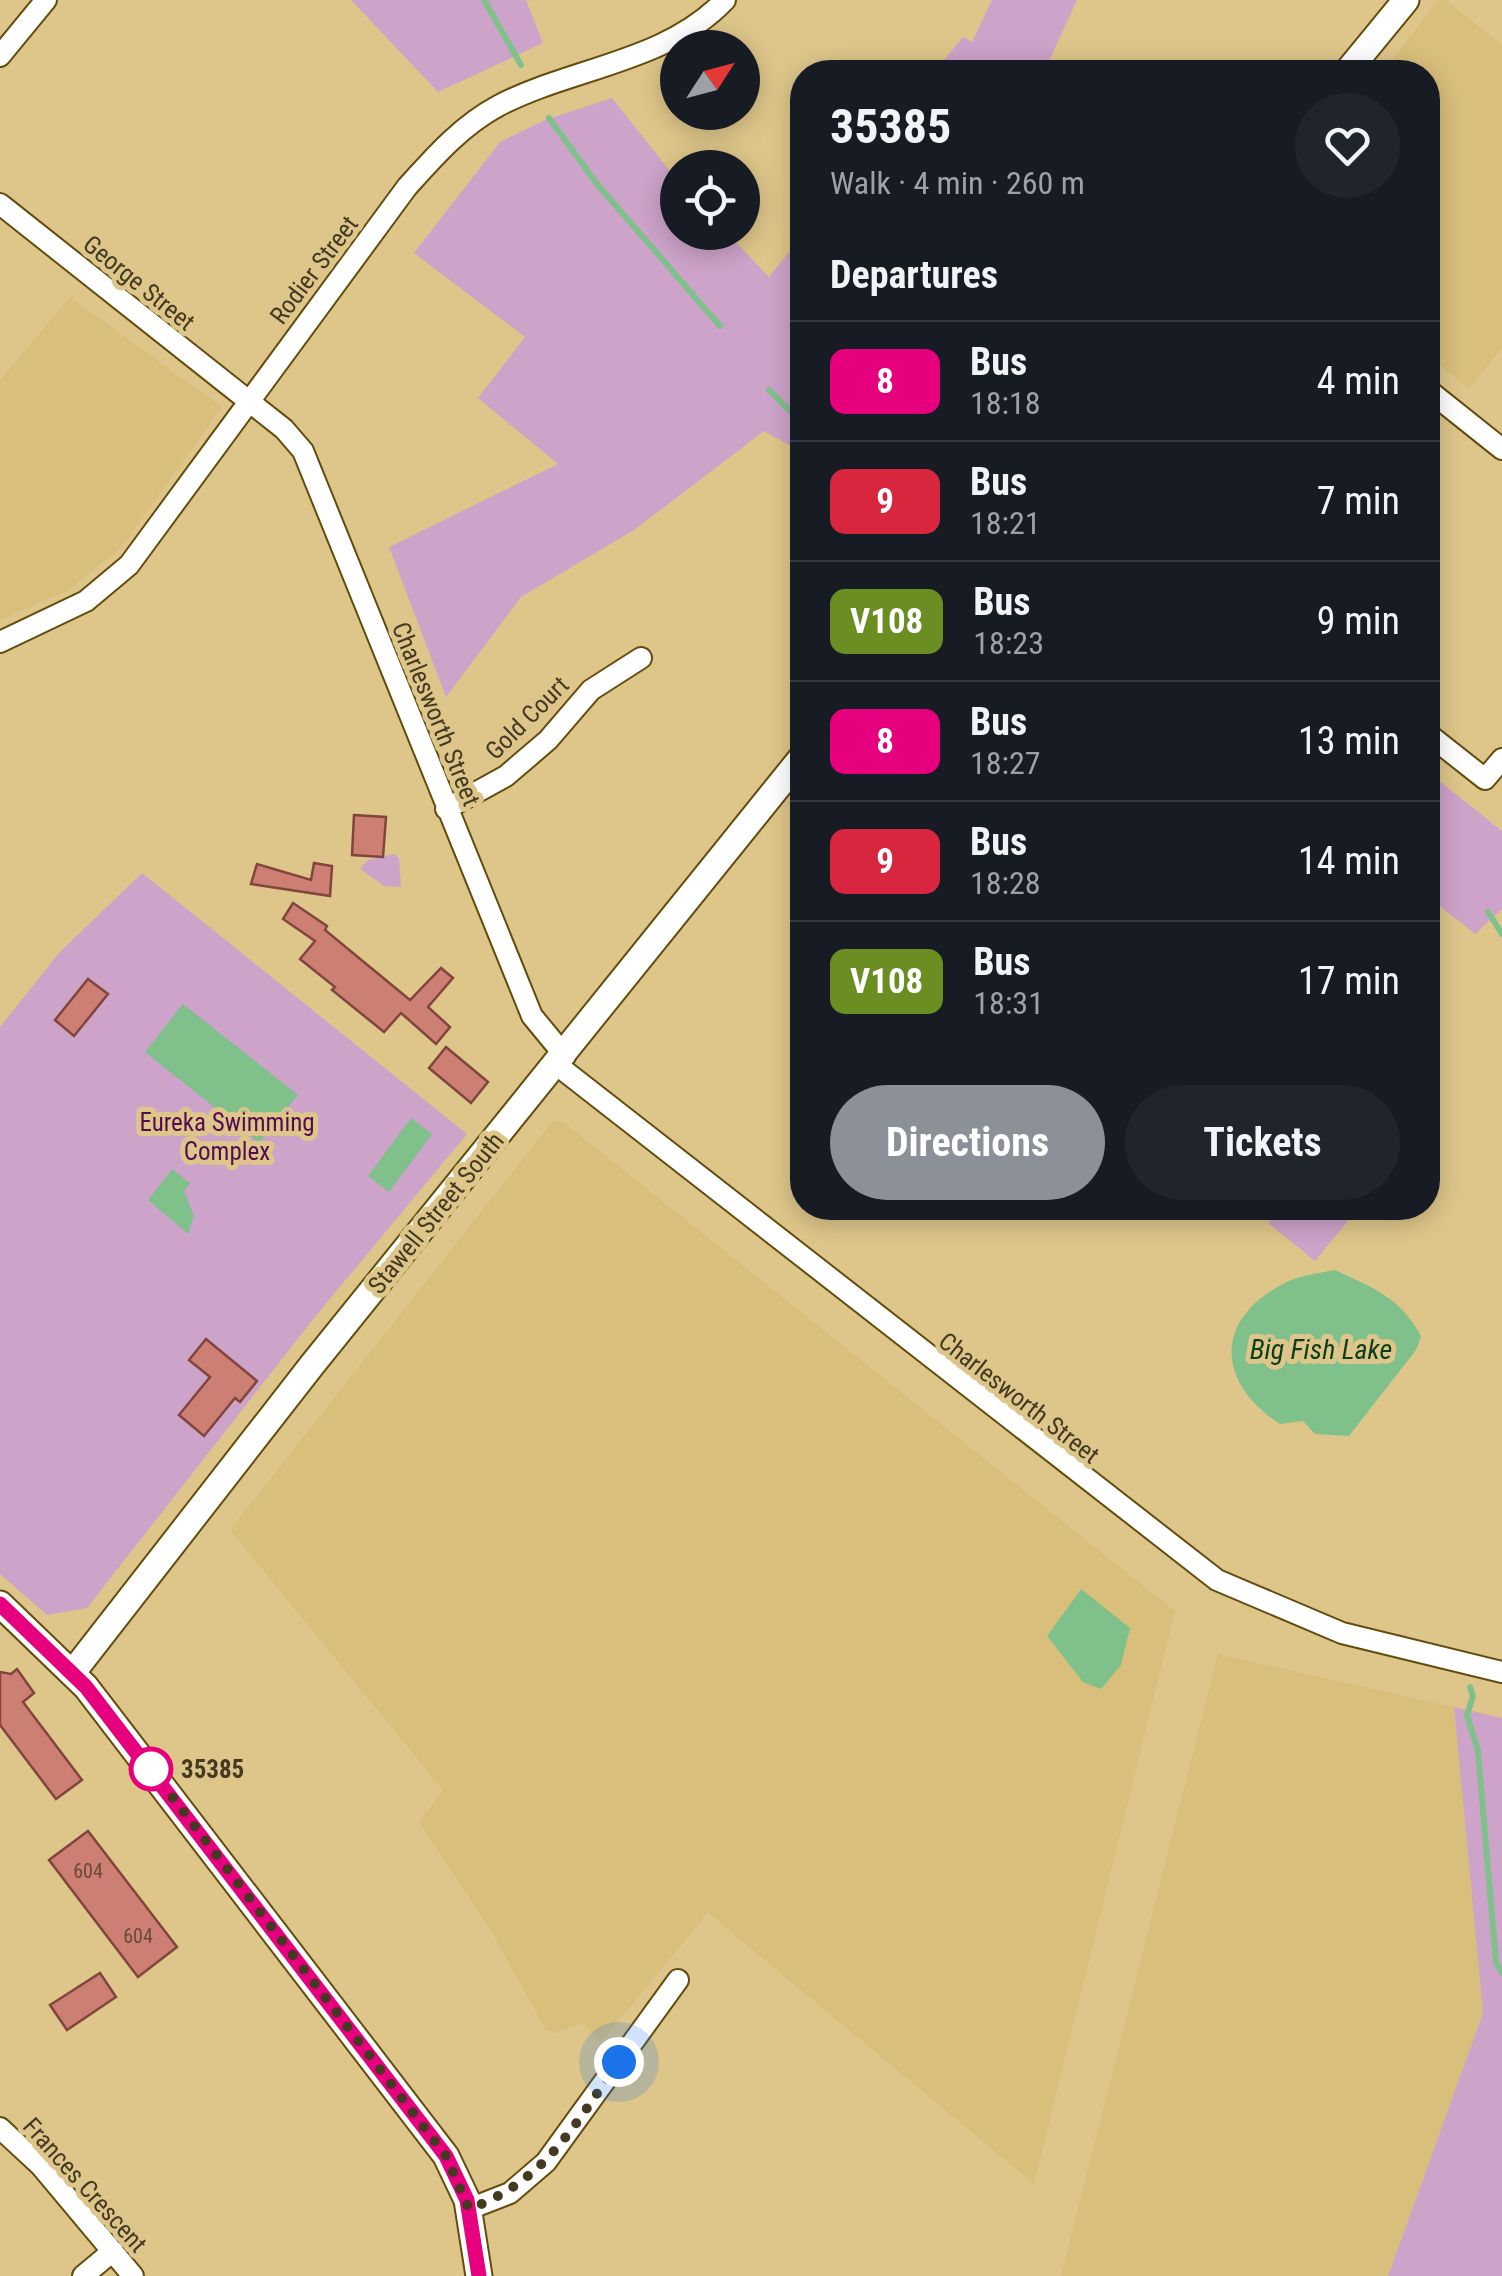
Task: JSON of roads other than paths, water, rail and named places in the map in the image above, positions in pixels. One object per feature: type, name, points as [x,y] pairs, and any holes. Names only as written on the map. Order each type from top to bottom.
[{"type":"street","points":[[0,56],[46,0]]},
{"type":"street","name":"Rodier Street","points":[[0,642],[66,612],[116,578],[407,187],[461,132],[511,100],[682,34],[725,0]]},
{"type":"street","points":[[1358,60],[1406,0]]},
{"type":"street","points":[[1359,60],[1419,0]]},
{"type":"street","name":"George Street","points":[[0,204],[248,402]]},
{"type":"street","points":[[1440,400],[1502,449]]},
{"type":"street","name":"Charlesworth Street","points":[[248,402],[292,437],[315,474],[532,1016],[561,1061],[1217,1580],[1342,1633],[1502,1672]]},
{"type":"street","name":"Gold Court","points":[[446,809],[506,776],[548,740],[590,690],[641,658]]},
{"type":"street","points":[[1440,743],[1486,779],[1502,759]]},
{"type":"street","name":"Stawell Street South","points":[[73,1672],[312,1365],[790,773]]},
{"type":"street","points":[[4,1613],[73,1672],[446,2156],[469,2209],[478,2276]]},
{"type":"street","points":[[469,2209],[510,2192],[546,2162],[678,1980]]},
{"type":"street","name":"Frances Crescent","points":[[0,2128],[42,2166],[133,2276]]},
{"type":"street","points":[[84,2276],[112,2251]]},
{"type":"water","points":[[183,1004],[298,1095],[259,1143],[145,1052]]},
{"type":"water","points":[[411,1118],[432,1134],[389,1192],[368,1176]]},
{"type":"water","points":[[172,1169],[190,1183],[184,1191],[194,1216],[188,1234],[148,1200]]},
{"type":"water","name":"Big Fish Lake","points":[[1335,1270],[1395,1303],[1421,1336],[1416,1350],[1349,1436],[1315,1434],[1303,1421],[1280,1424],[1258,1407],[1243,1388],[1234,1369],[1232,1350],[1236,1330],[1264,1295],[1294,1279]]},
{"type":"water","points":[[1081,1589],[1130,1628],[1121,1665],[1101,1689],[1083,1682],[1047,1636]]},
{"type":"waterway","points":[[484,0],[521,65]]},
{"type":"waterway","points":[[549,118],[597,184],[720,326]]},
{"type":"waterway","points":[[769,390],[790,411]]},
{"type":"waterway","points":[[1488,912],[1502,934]]},
{"type":"waterway","points":[[1470,1687],[1473,1696],[1467,1715],[1478,1751],[1496,1963],[1502,1973]]},
{"type":"place","name":"35385","points":[[151,1769]]},
{"type":"park label","name":"Eureka Swimming Complex","points":[[227,1136]]}]
